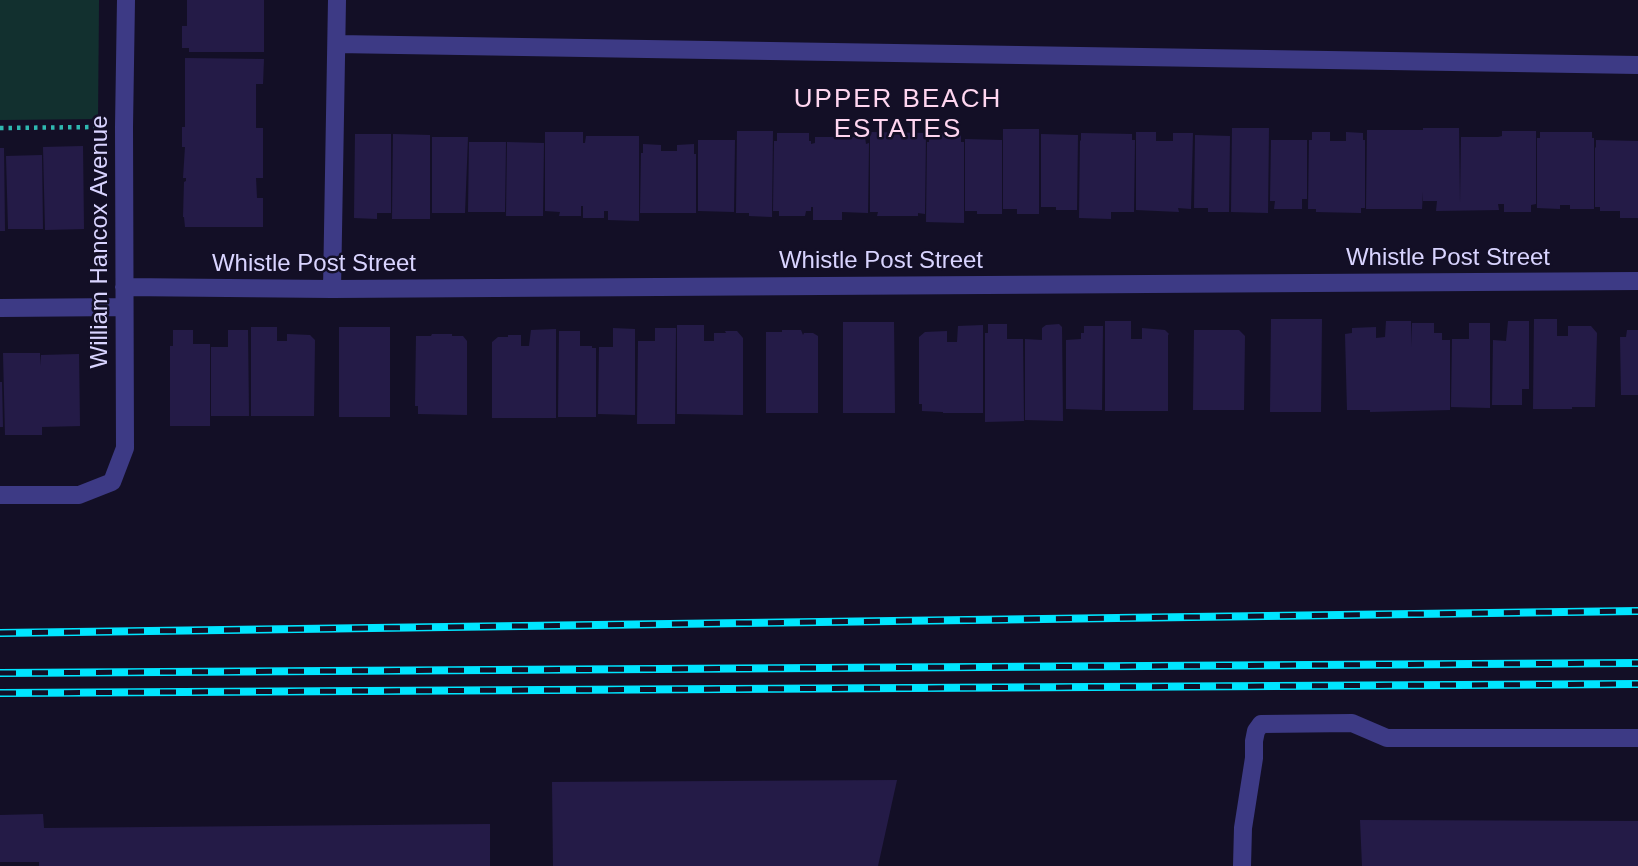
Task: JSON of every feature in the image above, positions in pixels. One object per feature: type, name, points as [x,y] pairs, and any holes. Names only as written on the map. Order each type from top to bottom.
[{"type":"street","name":"William Hancox Avenue","points":[[0,495],[79,495],[112,482],[125,448],[126,0]]},
{"type":"street","points":[[332,289],[337,0]]},
{"type":"street","points":[[337,44],[1638,65]]},
{"type":"street","name":"Whistle Post Street","points":[[124,287],[332,289],[1638,281]]},
{"type":"street","points":[[0,308],[124,307]]},
{"type":"street","points":[[1242,866],[1243,828],[1254,758],[1254,741],[1261,724],[1352,723],[1387,738],[1638,738]]},
{"type":"path","points":[[0,128],[102,127]]},
{"type":"green space","points":[[0,0],[99,0],[98,119],[0,120]]},
{"type":"building","points":[[187,0],[264,0],[264,52],[189,52],[189,48],[182,48],[182,26],[187,26]]},
{"type":"building","points":[[185,58],[264,59],[263,84],[256,84],[256,128],[263,128],[263,178],[256,178],[257,198],[263,198],[263,227],[185,227],[183,217],[186,178],[183,178],[185,147],[182,147],[182,127],[185,127]]},
{"type":"building","points":[[1232,128],[1269,128],[1268,213],[1231,212]]},
{"type":"building","points":[[1459,128],[1460,204],[1461,137],[1498,137],[1502,136],[1502,131],[1536,131],[1536,204],[1531,205],[1531,212],[1504,212],[1504,204],[1498,204],[1499,210],[1436,211],[1437,201],[1423,201],[1423,192],[1422,209],[1366,209],[1367,130]]},
{"type":"building","points":[[1003,129],[1039,129],[1039,214],[1017,214],[1017,209],[1003,209]]},
{"type":"building","points":[[737,131],[773,131],[772,217],[736,213]]},
{"type":"building","points":[[545,132],[583,132],[583,143],[586,136],[639,136],[639,221],[608,220],[608,211],[604,211],[604,218],[583,218],[583,206],[581,216],[559,216],[560,212],[545,211]]},
{"type":"building","points":[[870,132],[926,133],[925,214],[877,216],[878,212],[870,212]]},
{"type":"building","points":[[1136,132],[1156,132],[1156,141],[1173,141],[1173,133],[1193,133],[1191,209],[1178,208],[1179,212],[1136,210]]},
{"type":"building","points":[[1312,132],[1330,132],[1330,141],[1346,141],[1346,132],[1363,133],[1365,208],[1361,208],[1361,213],[1316,212],[1316,209],[1308,209],[1309,140],[1312,140]]},
{"type":"building","points":[[1540,132],[1592,132],[1594,209],[1570,209],[1570,205],[1560,205],[1560,209],[1537,208],[1537,138],[1540,138]]},
{"type":"building","points":[[777,133],[809,133],[811,144],[815,143],[815,137],[865,137],[866,144],[869,143],[868,213],[842,212],[842,220],[813,220],[813,207],[811,211],[806,211],[805,216],[779,216],[779,211],[773,211],[774,141],[777,141]]},
{"type":"building","points":[[929,133],[961,133],[961,142],[964,142],[964,223],[926,222]]},
{"type":"building","points":[[1081,133],[1132,134],[1132,140],[1135,140],[1134,212],[1111,212],[1111,219],[1079,218]]},
{"type":"building","points":[[355,134],[391,134],[391,213],[377,213],[377,219],[354,218]]},
{"type":"building","points":[[393,134],[430,135],[430,219],[392,219]]},
{"type":"building","points":[[1041,134],[1078,135],[1077,210],[1041,207]]},
{"type":"building","points":[[1195,135],[1230,136],[1229,212],[1208,212],[1208,208],[1194,208]]},
{"type":"building","points":[[432,137],[468,137],[465,213],[432,213]]},
{"type":"building","points":[[965,139],[1002,140],[1002,214],[965,211]]},
{"type":"building","points":[[698,140],[735,140],[734,212],[698,211]]},
{"type":"building","points":[[1271,140],[1307,140],[1307,199],[1302,199],[1302,209],[1274,209],[1275,201],[1270,201]]},
{"type":"building","points":[[1596,140],[1638,141],[1638,218],[1620,218],[1620,211],[1600,211],[1600,207],[1595,207]]},
{"type":"building","points":[[469,142],[506,142],[505,212],[468,212]]},
{"type":"building","points":[[507,142],[544,143],[543,216],[506,216]]},
{"type":"building","points":[[643,144],[661,145],[661,151],[677,151],[677,145],[694,144],[696,213],[640,213]]},
{"type":"building","points":[[83,146],[84,229],[45,230],[43,147]]},
{"type":"building","points":[[0,148],[4,148],[5,231],[0,231]]},
{"type":"building","points":[[42,155],[43,229],[8,229],[6,156]]},
{"type":"building","points":[[1271,319],[1322,319],[1321,412],[1270,412]]},
{"type":"building","points":[[1534,319],[1557,319],[1557,336],[1568,336],[1568,326],[1591,326],[1597,333],[1595,407],[1533,409]]},
{"type":"building","points":[[1105,321],[1131,321],[1131,339],[1142,339],[1142,328],[1165,330],[1169,334],[1168,411],[1105,411]]},
{"type":"building","points":[[1386,321],[1411,321],[1411,347],[1412,323],[1434,323],[1434,333],[1442,333],[1442,340],[1450,340],[1450,410],[1347,410],[1345,334],[1352,333],[1352,328],[1376,327],[1376,338],[1385,337]]},
{"type":"building","points":[[1508,321],[1529,321],[1529,389],[1522,389],[1522,405],[1492,405],[1493,340],[1506,341]]},
{"type":"building","points":[[843,322],[894,322],[895,413],[843,413]]},
{"type":"building","points":[[1469,323],[1490,323],[1490,408],[1451,407],[1452,339],[1469,339]]},
{"type":"building","points":[[988,324],[1007,324],[1007,339],[1023,339],[1024,421],[985,422],[985,333],[988,333]]},
{"type":"building","points":[[1059,324],[1062,327],[1063,421],[1025,420],[1025,339],[1042,340],[1042,328]]},
{"type":"building","points":[[677,325],[704,325],[704,341],[714,341],[714,333],[726,333],[725,331],[737,331],[743,338],[743,415],[677,414]]},
{"type":"building","points":[[983,325],[983,413],[922,411],[922,404],[919,404],[919,337],[925,332],[947,331],[947,342],[957,342],[958,326]]},
{"type":"building","points":[[1084,326],[1103,326],[1102,410],[1066,409],[1066,340],[1081,339]]},
{"type":"building","points":[[251,327],[277,327],[277,341],[287,341],[287,334],[310,335],[315,340],[314,416],[251,416]]},
{"type":"building","points":[[339,327],[390,327],[390,417],[339,417]]},
{"type":"building","points":[[613,328],[635,329],[635,415],[598,414],[599,347],[613,347]]},
{"type":"building","points":[[655,328],[676,328],[675,424],[637,424],[638,341],[655,341]]},
{"type":"building","points":[[556,329],[556,418],[492,418],[492,342],[498,337],[521,335],[521,346],[529,346],[531,330]]},
{"type":"building","points":[[173,330],[193,330],[193,344],[210,344],[210,426],[170,426],[170,346],[173,346]]},
{"type":"building","points":[[228,330],[248,330],[249,416],[211,416],[211,347],[228,347]]},
{"type":"building","points":[[801,330],[803,335],[813,333],[818,336],[818,413],[766,413],[766,332]]},
{"type":"building","points":[[1194,330],[1239,330],[1245,336],[1244,410],[1193,410]]},
{"type":"building","points":[[1627,330],[1638,330],[1638,395],[1621,395],[1620,337],[1626,337]]},
{"type":"building","points":[[559,331],[580,331],[580,346],[596,348],[596,417],[558,417]]},
{"type":"building","points":[[416,336],[463,336],[467,341],[467,415],[418,414],[418,406],[415,406]]},
{"type":"building","points":[[3,353],[40,353],[40,366],[41,355],[79,354],[80,426],[42,427],[42,435],[5,435]]},
{"type":"building","points":[[2,382],[3,427],[0,427]]},
{"type":"building","points":[[897,780],[878,866],[553,866],[552,782]]},
{"type":"building","points":[[43,814],[44,828],[490,824],[490,866],[39,866],[39,862],[0,862],[0,815]]},
{"type":"building","points":[[1360,820],[1638,821],[1638,866],[1362,866]]},
{"type":"railway","points":[[0,633],[1638,611]]},
{"type":"railway","points":[[0,673],[1638,663]]},
{"type":"railway","points":[[0,693],[1638,684]]},
{"type":"district","name":"UPPER BEACH ESTATES","points":[[898,115]]}]
